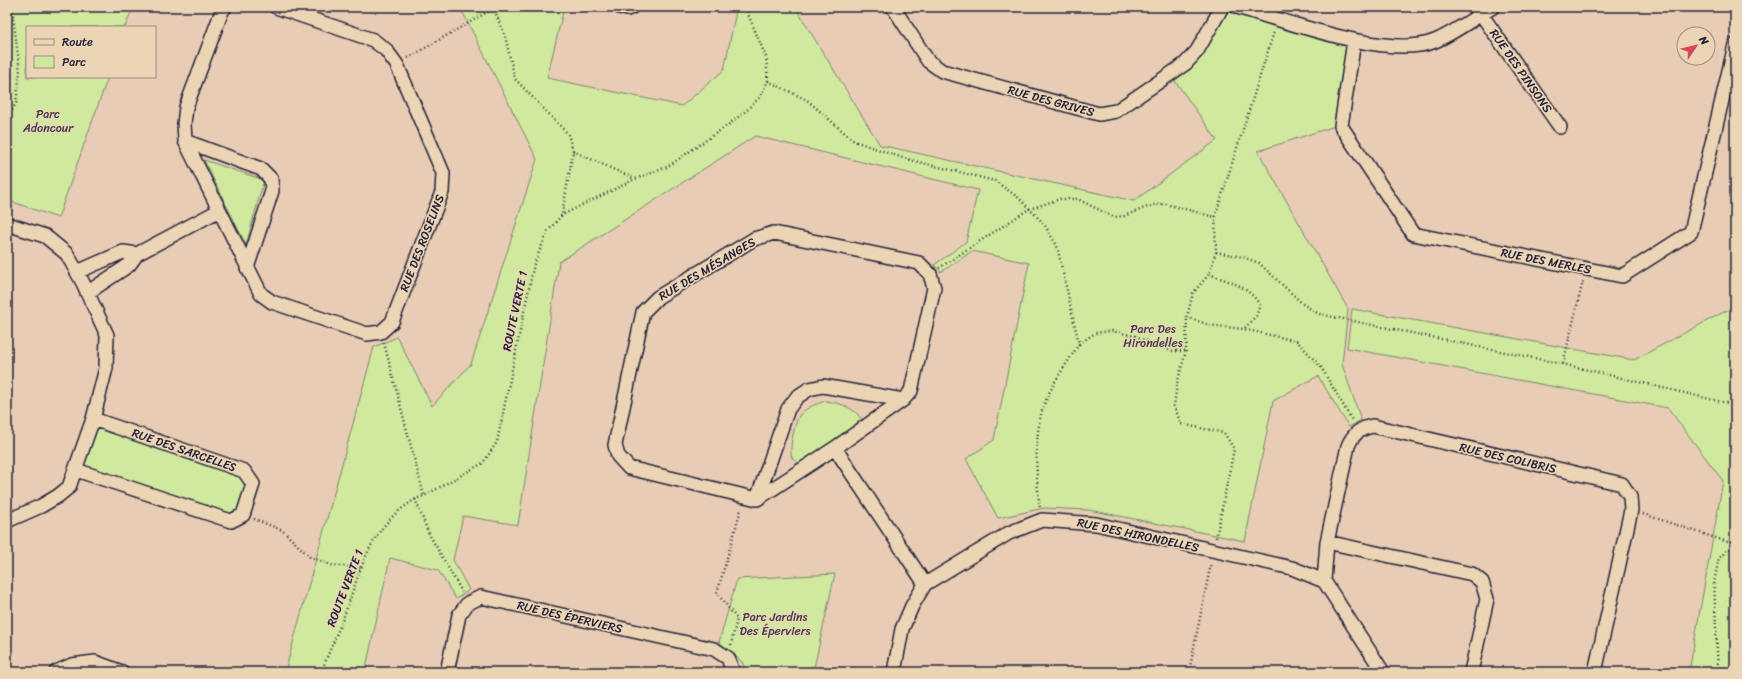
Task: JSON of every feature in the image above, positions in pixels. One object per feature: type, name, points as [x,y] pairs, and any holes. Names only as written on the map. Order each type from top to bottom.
[{"type":"street","points":[[225,7],[222,11],[186,107],[184,124],[185,141],[218,211],[261,294],[272,302],[367,334],[381,332]]},
{"type":"street","name":"RUE DES ROSELINS","points":[[276,7],[373,40],[386,50],[397,65],[443,173],[442,192],[392,322],[381,332]]},
{"type":"street","points":[[619,7],[627,9],[632,7]]},
{"type":"street","name":"RUE DES GRIVES","points":[[893,7],[928,61],[942,71],[1099,114],[1116,111],[1185,64],[1197,51],[1222,7]]},
{"type":"street","points":[[1237,7],[1354,41],[1404,47],[1435,41],[1493,7]]},
{"type":"street","name":"RUE DES PINSONS","points":[[1481,14],[1560,127]]},
{"type":"street","name":"RUE DES MERLES","points":[[1354,41],[1340,126],[1413,234],[1622,276],[1691,232],[1735,45]]},
{"type":"street","points":[[185,141],[261,169],[271,179],[272,191],[247,268]]},
{"type":"street","points":[[87,293],[129,265],[137,254],[218,211]]},
{"type":"street","points":[[7,224],[45,236],[67,254],[106,335],[106,368],[93,419],[69,486],[58,496],[41,506],[7,521]]},
{"type":"street","name":"RUE DES MÉSANGES","points":[[757,499],[629,468],[618,456],[615,445],[643,312],[658,297],[747,243],[754,239],[774,233],[919,263],[930,274]]},
{"type":"street","points":[[76,272],[123,252],[137,254]]},
{"type":"street","points":[[757,499],[835,448],[903,400],[911,391],[934,288],[930,274]]},
{"type":"street","points":[[757,499],[788,408],[797,397],[809,389],[823,386],[903,400]]},
{"type":"street","name":"RUE DES SARCELLES","points":[[93,419],[244,471],[253,484],[243,515]]},
{"type":"street","name":"RUE DES COLIBRIS","points":[[1358,430],[1373,426],[1622,484],[1630,497],[1631,510],[1595,672]]},
{"type":"street","points":[[1358,430],[1352,437],[1348,446],[1327,542],[1324,581],[1383,672]]},
{"type":"street","points":[[835,448],[925,584]]},
{"type":"street","points":[[76,470],[231,521],[243,515]]},
{"type":"street","name":"RUE DES HIRONDELLES","points":[[894,672],[902,629],[912,606],[925,584],[1009,533],[1042,520],[1096,524],[1292,568],[1324,581]]},
{"type":"street","points":[[1327,542],[1472,574],[1482,582],[1486,599],[1471,672]]},
{"type":"street","name":"RUE DES ÉPERVIERS","points":[[468,603],[481,597],[714,649],[728,658]]},
{"type":"street","points":[[447,672],[460,615],[468,603]]},
{"type":"street","points":[[728,658],[733,672]]},
{"type":"street","points":[[56,672],[72,665],[95,662],[122,672]]},
{"type":"path","points":[[7,121],[16,103],[20,72],[12,7]]},
{"type":"path","points":[[747,7],[748,14],[766,58],[768,81],[807,100],[854,142],[903,158],[995,181],[1019,198],[1044,224],[1057,246],[1079,344]]},
{"type":"path","points":[[397,65],[494,8],[505,36],[515,79],[568,134],[573,151],[562,215]]},
{"type":"path","points":[[1189,672],[1234,449],[1224,433],[1181,424],[1174,406],[1177,384],[1186,351],[1187,317],[1193,293],[1209,274],[1216,252],[1215,217],[1278,19]]},
{"type":"path","name":"ROUTE VERTE 1","points":[[320,672],[342,621],[361,568],[375,536],[391,517],[414,499],[424,496],[483,463],[497,442],[534,264],[548,231],[562,215],[635,179],[668,167],[747,110],[760,97],[768,81]]},
{"type":"path","points":[[573,151],[635,179]]},
{"type":"path","points":[[930,274],[1029,209],[1060,199],[1077,199],[1114,217],[1124,216],[1153,205],[1166,204],[1215,217]]},
{"type":"path","points":[[1216,252],[1243,257],[1258,263],[1303,304],[1319,314],[1563,364],[1735,405]]},
{"type":"path","points":[[1563,364],[1586,268]]},
{"type":"path","points":[[1209,274],[1242,286],[1255,297],[1260,305],[1256,316],[1243,329]]},
{"type":"path","points":[[1187,317],[1209,325],[1243,329],[1297,340],[1321,367],[1358,430]]},
{"type":"path","points":[[1042,520],[1036,479],[1038,441],[1042,411],[1056,381],[1079,344],[1095,333],[1112,331],[1135,336],[1171,351],[1186,351]]},
{"type":"path","points":[[381,332],[424,496]]},
{"type":"path","points":[[728,658],[736,619],[717,593],[744,497]]},
{"type":"path","points":[[414,499],[429,534],[468,603]]},
{"type":"path","points":[[1631,510],[1734,543],[1719,558],[1714,582],[1718,672]]},
{"type":"path","points":[[243,515],[282,530],[310,557],[331,565],[361,568]]},
{"type":"green space","name":"Parc Adoncour","points":[[7,7],[133,7],[125,26],[26,26],[26,78],[108,78],[58,218],[7,200]]},
{"type":"green space","name":"Parc Des Hirondelles","points":[[460,7],[564,7],[547,78],[682,106],[724,70],[737,7],[795,7],[880,145],[1134,201],[1217,140],[1173,78],[1198,61],[1227,7],[1350,43],[1338,125],[1258,151],[1348,309],[1342,364],[1361,420],[1349,427],[1318,376],[1273,401],[1245,541],[1089,510],[1044,508],[998,518],[966,459],[994,440],[1029,263],[972,251],[941,272],[934,265],[966,242],[978,190],[755,136],[559,262],[518,525],[463,516],[453,560],[469,590],[456,599],[438,570],[390,558],[365,672],[285,672],[374,347],[397,337],[432,406],[471,364],[537,159]]},
{"type":"green space","points":[[204,160],[264,180],[246,245]]},
{"type":"green space","points":[[1735,306],[1735,672],[1689,672],[1723,481],[1668,408],[1347,348],[1352,309],[1634,360]]},
{"type":"green space","points":[[826,401],[848,407],[860,417],[863,422],[803,466],[795,461],[791,455],[791,445],[796,424],[799,416],[805,410]]},
{"type":"green space","points":[[93,419],[244,471],[253,484],[243,515],[231,521],[76,470]]},
{"type":"green space","name":"Parc Jardins Des Éperviers","points":[[835,574],[813,672],[747,672],[742,662],[719,642],[737,579]]}]
